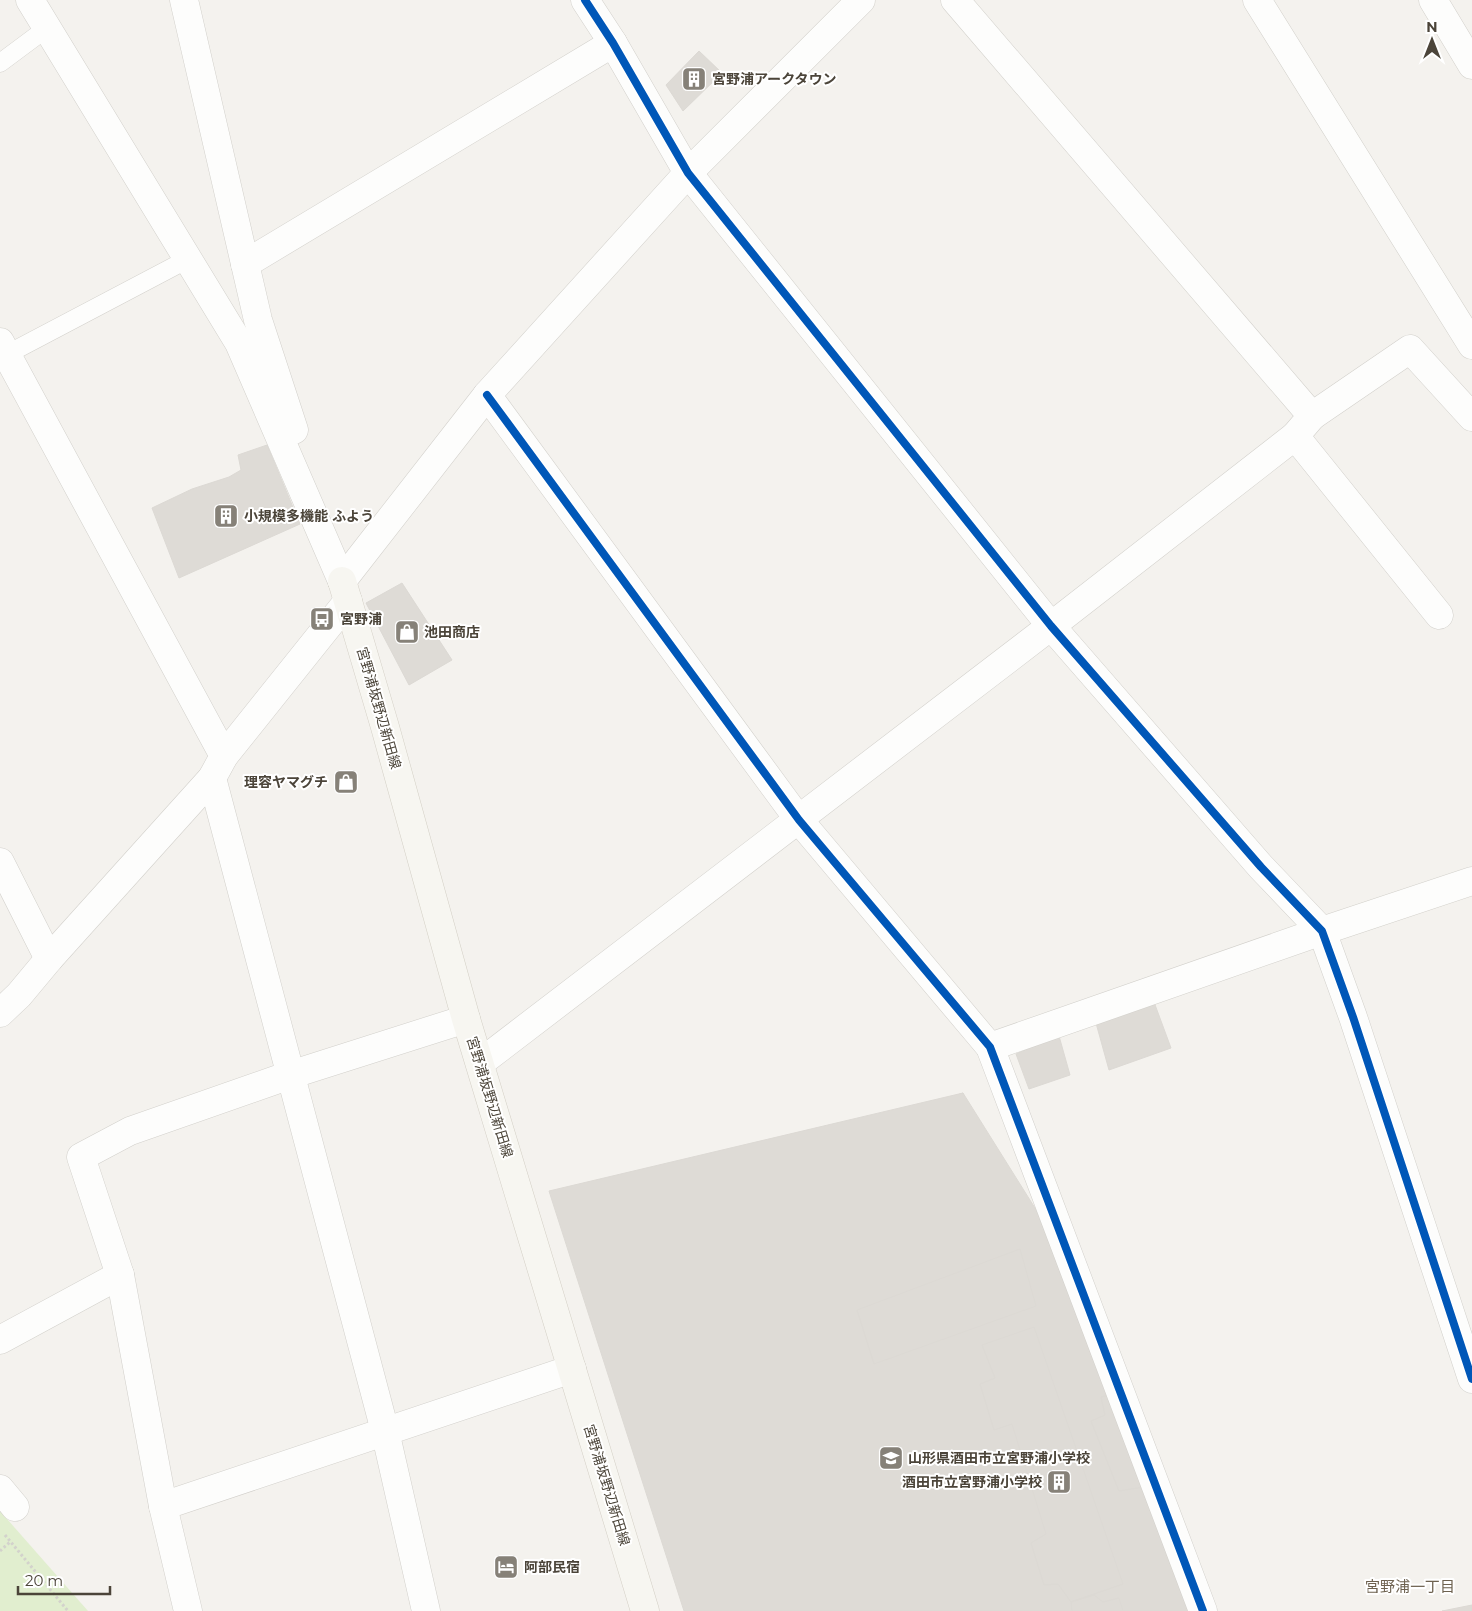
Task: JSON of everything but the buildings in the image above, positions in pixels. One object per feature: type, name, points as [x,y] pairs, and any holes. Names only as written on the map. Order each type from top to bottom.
[{"type":"main road","name":"宮野浦坂野辺新田線","points":[[345,591],[466,1019],[645,1611]]},
{"type":"street","points":[[30,0],[239,343],[345,591]]},
{"type":"street","points":[[184,0],[258,320],[345,591]]},
{"type":"street","points":[[585,0],[614,43],[688,173],[1051,626],[1261,867],[1322,931],[1353,1017],[1472,1379]]},
{"type":"street","points":[[0,1013],[19,995],[48,959],[218,767],[487,395],[688,173],[860,0]]},
{"type":"street","points":[[955,0],[1303,426],[1439,615]]},
{"type":"street","points":[[1257,0],[1472,346]]},
{"type":"street","points":[[1433,0],[1472,65]]},
{"type":"street","points":[[245,264],[614,43]]},
{"type":"street","points":[[480,1063],[1051,626],[1303,426],[1410,349],[1472,417]]},
{"type":"street","points":[[3,351],[218,767],[290,1076],[385,1431],[426,1611]]},
{"type":"street","points":[[487,395],[799,820],[990,1047],[1204,1611]]},
{"type":"street","points":[[0,862],[48,959]]},
{"type":"street","points":[[990,1047],[1322,931],[1472,881]]},
{"type":"street","points":[[188,1611],[163,1506],[120,1275],[81,1156],[130,1131],[290,1076],[466,1019]]},
{"type":"street","points":[[0,1340],[120,1275]]},
{"type":"street","points":[[163,1506],[572,1369]]},
{"type":"lane","points":[[0,63],[47,28]]},
{"type":"lane","points":[[3,351],[188,259]]},
{"type":"path","points":[[5,1508],[10,1542],[68,1611]]},
{"type":"path","points":[[0,1551],[10,1542]]},
{"type":"green space","points":[[0,1511],[88,1611],[0,1611]]},
{"type":"cycle path","points":[[585,0],[613,43],[688,173],[1051,626],[1261,867],[1322,931],[1353,1017],[1472,1379]]},
{"type":"cycle path","points":[[487,395],[799,820],[990,1047],[1203,1611]]},
{"type":"place","name":"宮野浦アークタウン","points":[[694,79]]},
{"type":"place","name":"小規模多機能 ふよう","points":[[226,516]]},
{"type":"place","name":"宮野浦","points":[[322,619]]},
{"type":"place","name":"池田商店","points":[[407,632]]},
{"type":"place","name":"理容ヤマグチ","points":[[346,782]]},
{"type":"place","name":"山形県酒田市立宮野浦小学校","points":[[891,1458]]},
{"type":"place","name":"酒田市立宮野浦小学校","points":[[1059,1482]]},
{"type":"place","name":"阿部民宿","points":[[506,1567]]},
{"type":"district","name":"宮野浦一丁目","points":[[1410,1587]]}]
